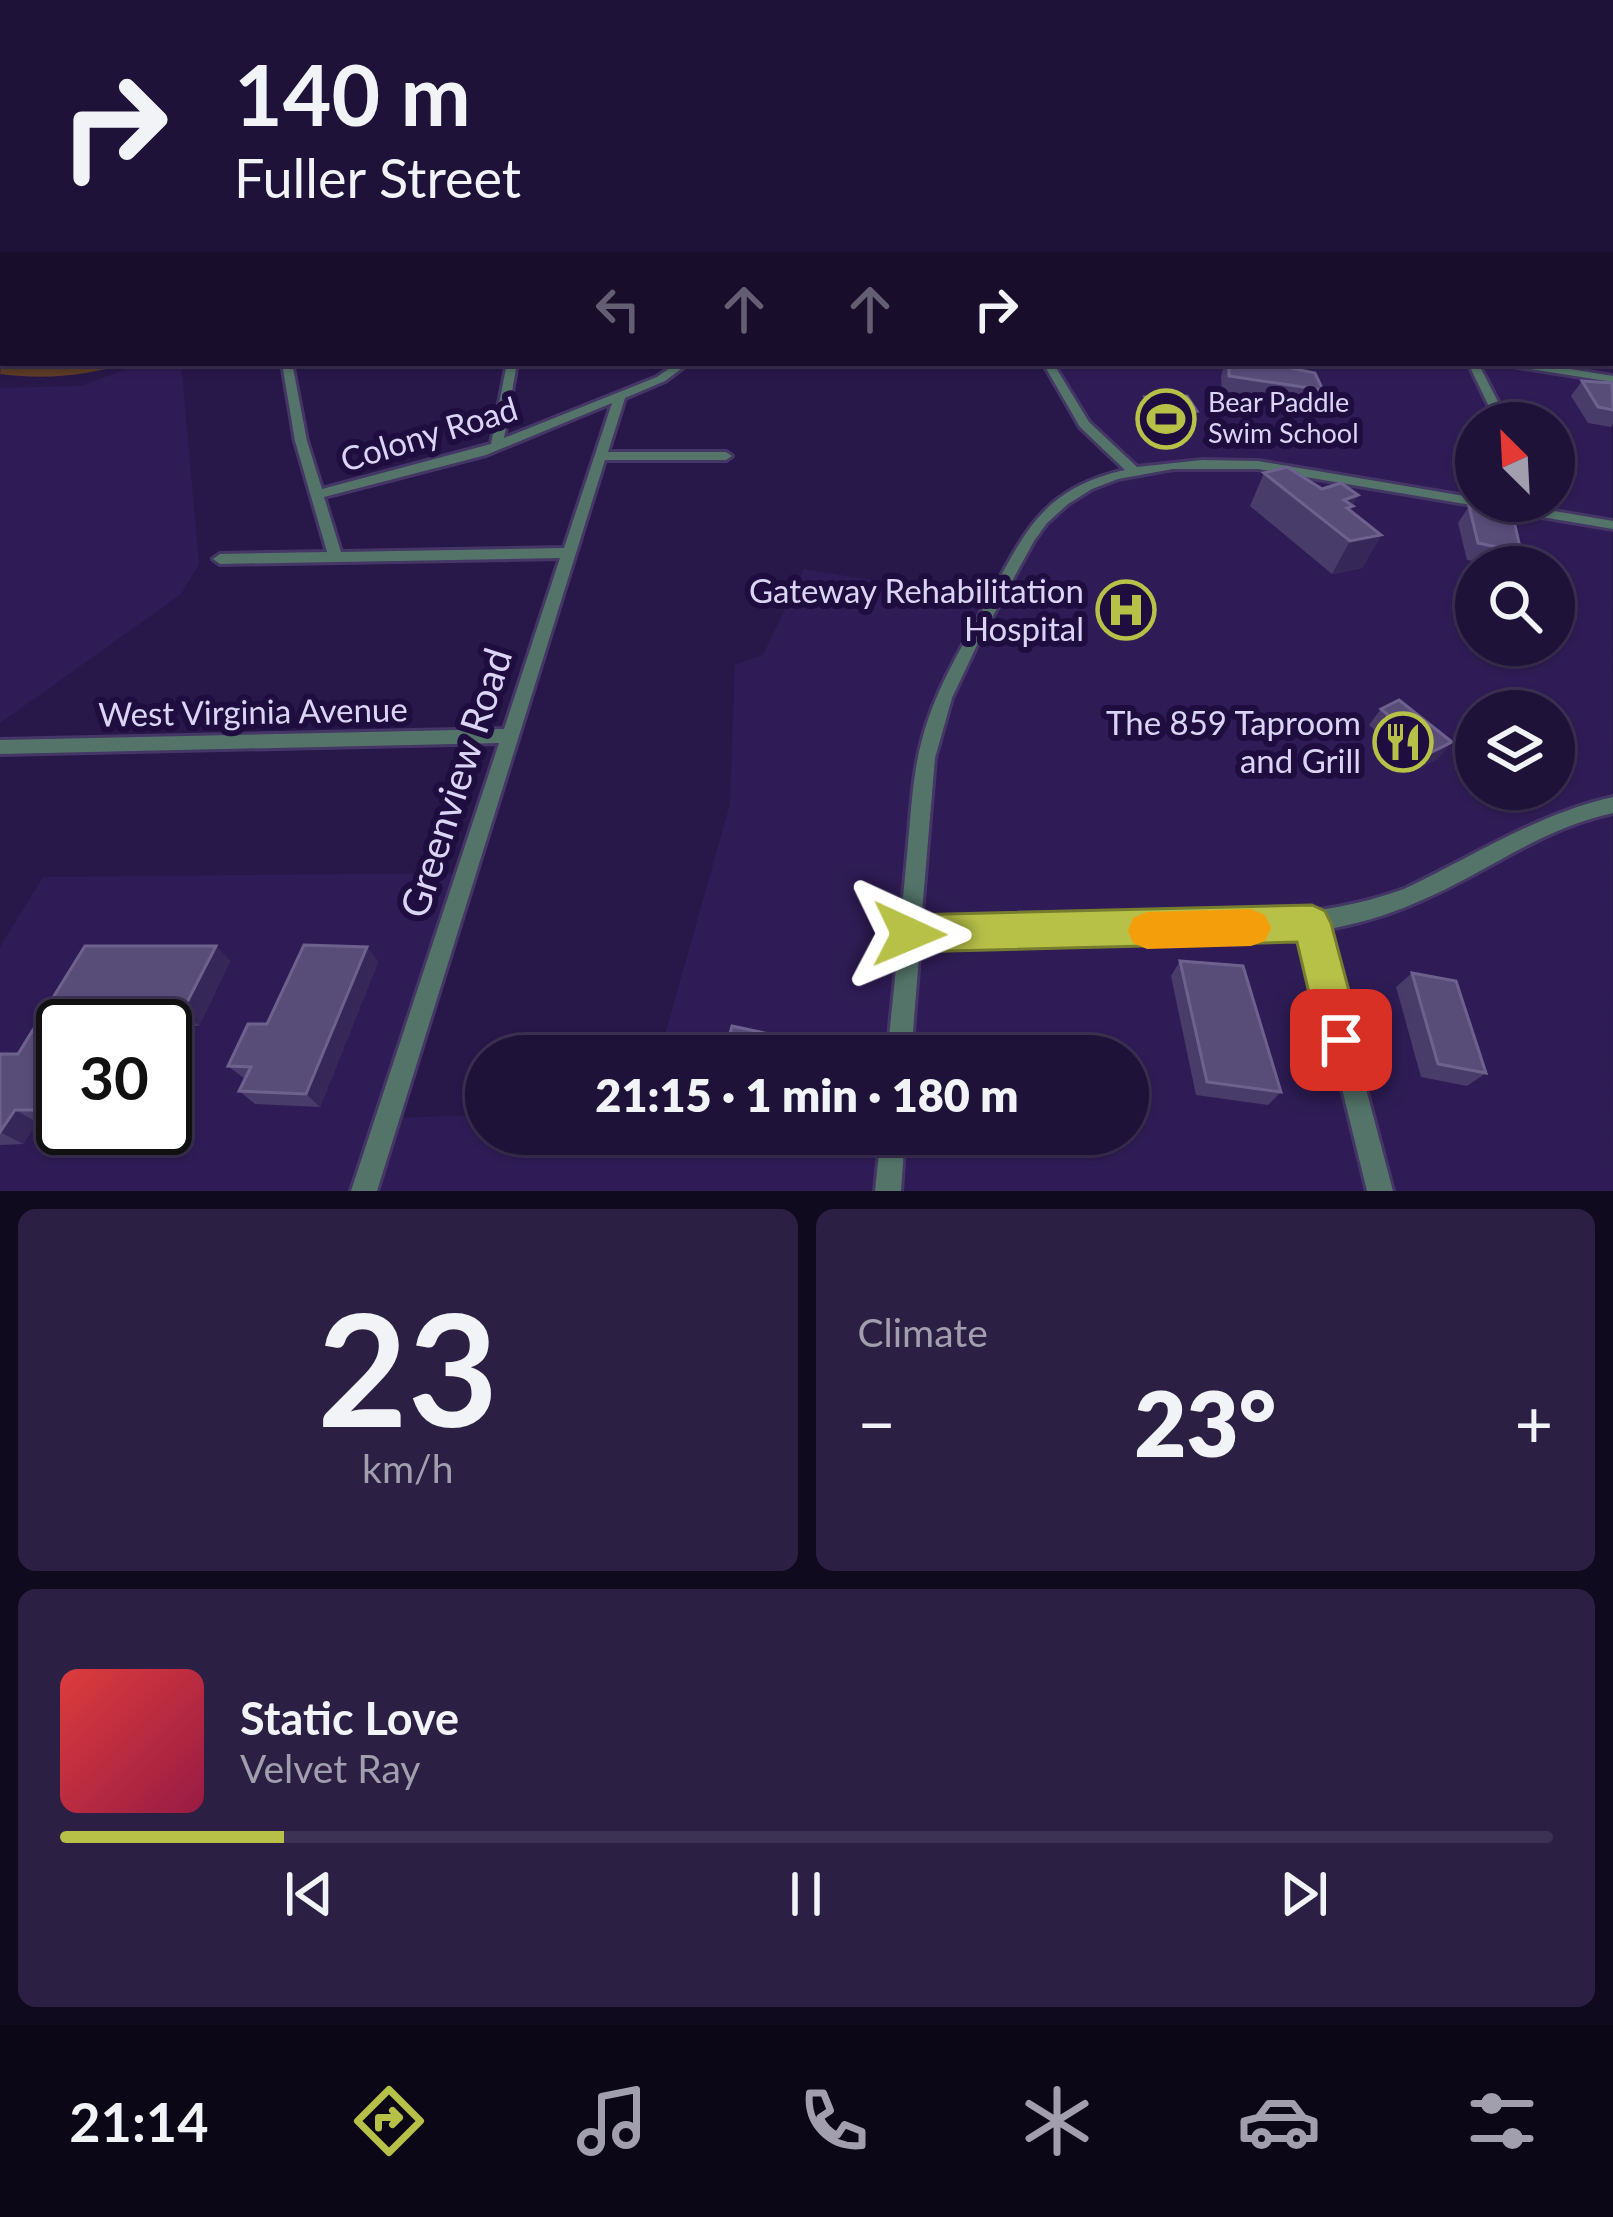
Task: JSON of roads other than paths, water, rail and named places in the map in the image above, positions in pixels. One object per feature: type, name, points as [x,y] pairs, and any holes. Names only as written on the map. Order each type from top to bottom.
[{"type":"street","points":[[288,366],[302,441],[335,556]]},
{"type":"street","points":[[497,446],[511,366]]},
{"type":"street","name":"Colony Road","points":[[319,494],[448,463],[497,446],[619,398],[681,366]]},
{"type":"street","points":[[1050,366],[1084,424],[1135,472]]},
{"type":"street","points":[[1474,366],[1492,402]]},
{"type":"street","points":[[1530,366],[1613,380]]},
{"type":"street","name":"Greenview Road","points":[[364,1191],[619,398]]},
{"type":"street","points":[[601,456],[726,456]]},
{"type":"street","points":[[901,1035],[926,758],[946,685],[1044,517],[1073,494],[1135,472],[1190,463],[1258,465],[1455,495]]},
{"type":"street","points":[[1575,516],[1613,525]]},
{"type":"street","points":[[220,559],[567,553]]},
{"type":"street","name":"West Virginia Avenue","points":[[0,747],[507,736]]},
{"type":"street","points":[[909,934],[1312,923],[1380,907],[1426,889],[1552,823],[1585,809],[1613,805]]},
{"type":"street","points":[[1312,923],[1380,1191]]},
{"type":"street","points":[[889,1191],[892,1155]]},
{"type":"place","name":"Bear Paddle Swim School","points":[[1166,419]]},
{"type":"place","name":"Gateway Rehabilitation Hospital","points":[[1126,610]]},
{"type":"place","name":"The 859 Taproom and Grill","points":[[1403,742]]}]
